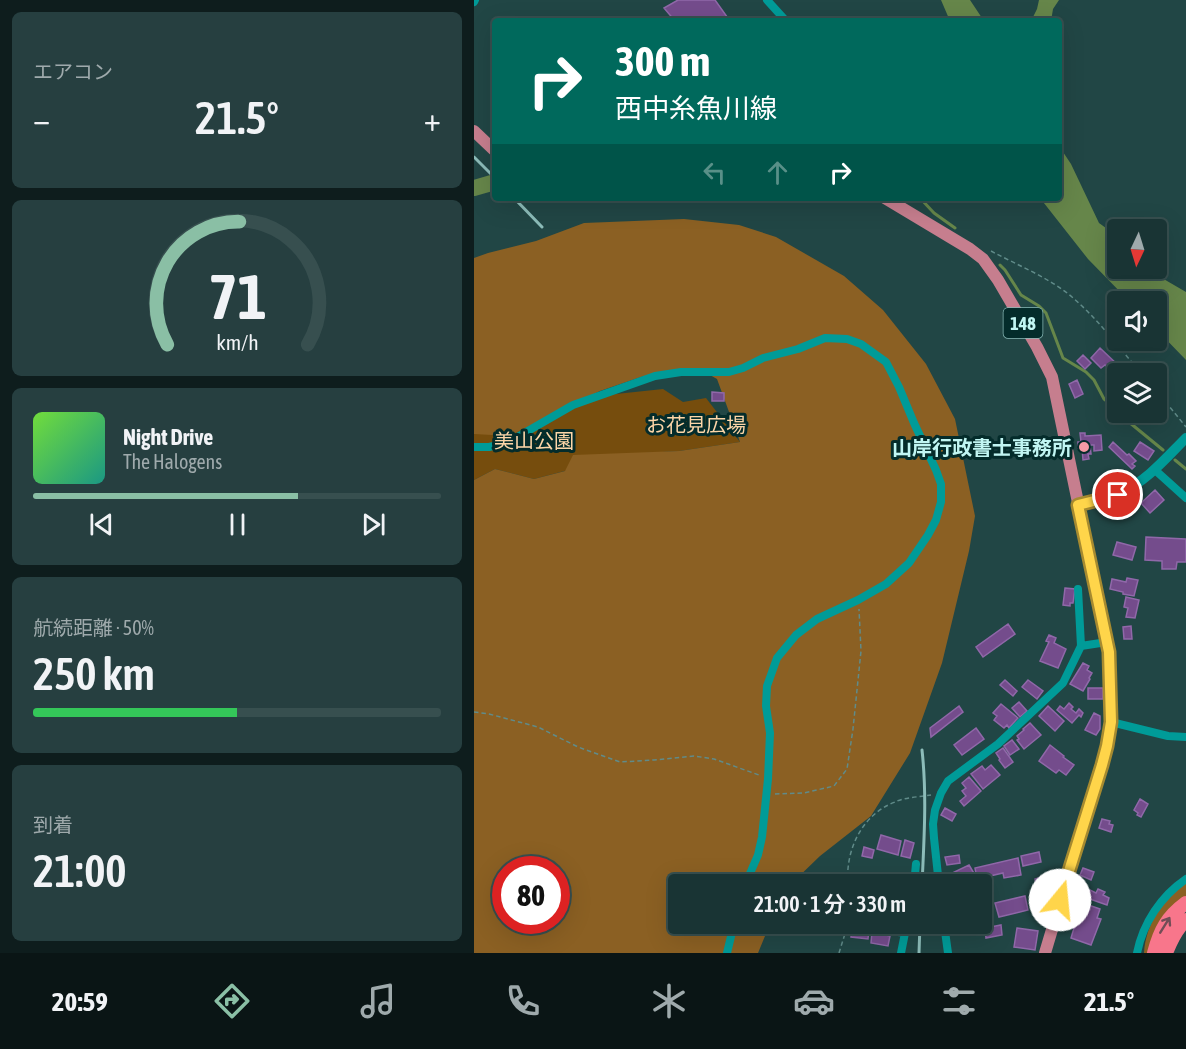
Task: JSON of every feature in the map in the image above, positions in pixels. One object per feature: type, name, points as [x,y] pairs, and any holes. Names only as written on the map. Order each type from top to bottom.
[{"type":"highway","points":[[474,131],[492,148]]},
{"type":"highway","name":"148","points":[[890,201],[978,254],[998,280],[1052,377],[1107,642],[1111,722],[1107,746],[1045,953]]},
{"type":"highway","points":[[1154,953],[1164,925],[1186,903]]},
{"type":"highway","points":[[1166,953],[1171,939],[1186,920]]},
{"type":"main road","points":[[1078,505],[1118,495],[1133,487],[1155,470],[1186,438]]},
{"type":"street","points":[[767,0],[783,18]]},
{"type":"street","points":[[474,447],[489,447],[507,443],[573,405],[655,376],[681,372],[729,372],[763,358],[798,349],[825,338],[847,339],[861,344],[886,362],[936,470],[941,484],[941,502],[936,520],[909,563],[886,584],[817,619],[796,635],[777,658],[767,686],[765,706],[770,733],[762,837],[758,855],[750,874]]},
{"type":"street","points":[[1155,470],[1186,498]]},
{"type":"street","points":[[938,874],[933,824],[941,793],[948,781],[998,744],[1063,683],[1081,646],[1078,589]]},
{"type":"street","points":[[1081,646],[1107,642]]},
{"type":"street","points":[[1111,722],[1168,736],[1186,736]]},
{"type":"street","points":[[915,874],[916,864]]},
{"type":"street","points":[[1137,953],[1144,929],[1154,911],[1175,886],[1186,879]]},
{"type":"street","points":[[727,953],[732,934]]},
{"type":"street","points":[[901,953],[905,934]]},
{"type":"street","points":[[945,934],[948,953]]},
{"type":"path","points":[[986,253],[990,250],[1056,285],[1071,296],[1132,363]]},
{"type":"path","points":[[1167,402],[1186,427]]},
{"type":"path","points":[[767,794],[804,793],[834,786],[847,769],[861,651],[858,600]]},
{"type":"path","points":[[474,712],[538,728],[578,747],[620,762],[694,756],[714,759],[768,779]]},
{"type":"path","points":[[848,874],[850,854],[859,831],[871,815],[895,801],[941,793]]},
{"type":"path","points":[[838,953],[845,934]]},
{"type":"green space","name":"お花見広場","points":[[663,389],[683,402],[706,398],[740,442],[679,451],[629,454],[534,479],[495,469],[474,480],[474,409]]},
{"type":"shaded area","points":[[941,0],[970,0],[982,18],[949,18]]},
{"type":"shaded area","points":[[1039,0],[1059,0],[1053,9],[1052,18],[1032,18]]},
{"type":"shaded area","points":[[1062,150],[1071,164],[1099,223],[1107,229],[1107,278],[1088,259],[1042,201],[1062,201]]},
{"type":"shaded area","points":[[684,219],[739,225],[776,237],[844,276],[883,310],[926,364],[955,419],[975,516],[969,551],[942,663],[910,753],[871,816],[820,856],[801,874],[668,874],[668,934],[766,934],[758,953],[474,953],[474,480],[495,469],[534,479],[565,471],[573,455],[679,451],[740,442],[717,379],[701,370],[673,370],[641,377],[600,391],[515,433],[474,434],[474,258],[536,241],[584,223]]},
{"type":"shaded area","points":[[1108,279],[1164,279],[1186,292],[1186,360],[1167,340],[1167,291],[1119,291]]},
{"type":"shaded area","points":[[1186,883],[1186,896],[1166,913],[1150,953],[1144,953],[1148,932],[1157,913],[1177,889]]},
{"type":"building","points":[[678,0],[715,0],[728,18],[672,18],[664,8]]},
{"type":"building","points":[[1100,348],[1116,363],[1107,363],[1107,367],[1105,365],[1101,368],[1091,358]]},
{"type":"building","points":[[1083,355],[1091,363],[1085,369],[1077,361]]},
{"type":"building","points":[[1077,380],[1083,394],[1075,398],[1069,384]]},
{"type":"building","points":[[712,392],[724,393],[724,401],[712,401]]},
{"type":"building","name":"山岸行政書士事務所","points":[[1080,433],[1085,433],[1085,436],[1101,435],[1102,450],[1094,451],[1094,445],[1090,445],[1089,459],[1083,460],[1082,448],[1078,448],[1078,442],[1081,442]]},
{"type":"building","points":[[1113,442],[1136,461],[1132,464],[1135,466],[1132,469],[1109,447]]},
{"type":"building","points":[[1140,442],[1154,451],[1148,460],[1134,451]]},
{"type":"building","points":[[1155,490],[1164,500],[1150,513],[1141,503]]},
{"type":"building","points":[[1146,537],[1186,539],[1186,562],[1177,562],[1176,569],[1162,569],[1162,561],[1145,560]]},
{"type":"building","points":[[1117,542],[1136,547],[1132,560],[1113,555]]},
{"type":"building","points":[[1127,578],[1138,580],[1134,596],[1110,589],[1112,579],[1126,582]]},
{"type":"building","points":[[1065,588],[1075,589],[1073,603],[1070,603],[1070,606],[1063,605]]},
{"type":"building","points":[[1126,597],[1139,600],[1135,618],[1126,617],[1128,608],[1124,607]]},
{"type":"building","points":[[1008,624],[1015,634],[983,657],[976,647]]},
{"type":"building","points":[[1131,626],[1132,639],[1124,639],[1123,627]]},
{"type":"building","points":[[1049,635],[1056,638],[1054,643],[1066,649],[1058,668],[1040,661],[1049,642],[1046,641]]},
{"type":"building","points":[[1083,663],[1089,666],[1087,670],[1092,673],[1083,691],[1070,684]]},
{"type":"building","points":[[1005,680],[1017,691],[1013,696],[1000,685]]},
{"type":"building","points":[[1028,680],[1043,691],[1037,699],[1022,687]]},
{"type":"building","points":[[1088,688],[1103,688],[1103,699],[1088,699]]},
{"type":"building","points":[[1019,702],[1027,711],[1020,717],[1012,708]]},
{"type":"building","points":[[1069,703],[1073,707],[1071,709],[1076,713],[1079,709],[1083,713],[1072,723],[1057,710],[1060,706],[1064,709]]},
{"type":"building","points":[[1001,704],[1018,718],[1009,728],[1007,725],[1004,728],[994,720],[997,716],[993,713]]},
{"type":"building","points":[[959,706],[963,712],[931,737],[930,728]]},
{"type":"building","points":[[1048,706],[1064,721],[1055,731],[1039,716]]},
{"type":"building","points":[[1094,713],[1100,716],[1100,729],[1096,735],[1085,730]]},
{"type":"building","points":[[1030,723],[1041,735],[1024,749],[1017,740],[1019,739],[1017,736]]},
{"type":"building","points":[[976,728],[984,739],[962,755],[954,745]]},
{"type":"building","points":[[1012,740],[1019,749],[1010,755],[1004,746]]},
{"type":"building","points":[[1050,745],[1074,765],[1066,775],[1059,770],[1056,773],[1039,761]]},
{"type":"building","points":[[1003,748],[1013,762],[1005,768],[996,753]]},
{"type":"building","points":[[991,765],[1000,775],[983,789],[971,774],[982,766],[985,770]]},
{"type":"building","points":[[969,777],[981,791],[964,806],[960,801],[966,796],[962,791],[966,788],[962,783]]},
{"type":"building","points":[[1140,799],[1148,804],[1141,817],[1134,810]]},
{"type":"building","points":[[945,808],[956,814],[952,821],[941,815]]},
{"type":"building","points":[[1102,819],[1110,821],[1109,824],[1113,825],[1111,832],[1099,828]]},
{"type":"building","points":[[881,835],[901,841],[898,855],[877,849]]},
{"type":"building","points":[[905,840],[914,843],[910,858],[901,856]]},
{"type":"building","points":[[864,847],[874,850],[872,858],[862,856]]},
{"type":"building","points":[[1039,852],[1041,862],[1023,866],[1021,856]]},
{"type":"building","points":[[959,855],[960,863],[947,865],[945,857]]},
{"type":"building","points":[[1018,858],[1021,875],[1004,878],[1003,873],[992,876],[976,874],[975,868]]},
{"type":"building","points":[[969,865],[974,874],[950,874]]},
{"type":"building","points":[[1083,868],[1094,872],[1091,880],[1080,875]]},
{"type":"building","points":[[1057,873],[1058,877],[1053,879],[1056,889],[1038,893],[1035,879]]},
{"type":"building","points":[[1098,889],[1105,892],[1103,895],[1109,898],[1107,905],[1087,898],[1090,890],[1096,893]]},
{"type":"building","points":[[1025,896],[1028,910],[999,917],[995,903]]},
{"type":"building","points":[[1077,901],[1100,909],[1097,918],[1101,919],[1091,945],[1071,938],[1079,911],[1077,911],[1078,907],[1075,907]]},
{"type":"building","points":[[1001,925],[1002,935],[986,938],[986,934],[992,934],[992,927]]},
{"type":"building","points":[[1017,928],[1038,931],[1035,950],[1014,947]]},
{"type":"building","points":[[851,934],[868,934],[868,939],[851,937]]},
{"type":"building","points":[[872,934],[890,936],[888,946],[871,943]]},
{"type":"waterway","points":[[474,188],[492,183]]},
{"type":"waterway","points":[[923,201],[934,213],[955,228]]},
{"type":"waterway","points":[[1000,265],[1021,295],[1046,313],[1063,358],[1086,372],[1094,380],[1107,401]]},
{"type":"waterway","points":[[1130,423],[1163,450]]},
{"type":"waterway","points":[[1175,460],[1186,469]]},
{"type":"railway","points":[[474,157],[492,175]]},
{"type":"railway","points":[[517,201],[542,227]]},
{"type":"railway","points":[[922,750],[925,801],[922,874]]},
{"type":"railway","points":[[919,953],[920,934]]},
{"type":"place","name":"山岸行政書士事務所","points":[[1084,447]]},
{"type":"route","points":[[1060,900],[1102,765],[1111,722],[1109,652],[1078,505],[1118,495]]},
{"type":"park label","name":"美山公園","points":[[534,440]]}]
